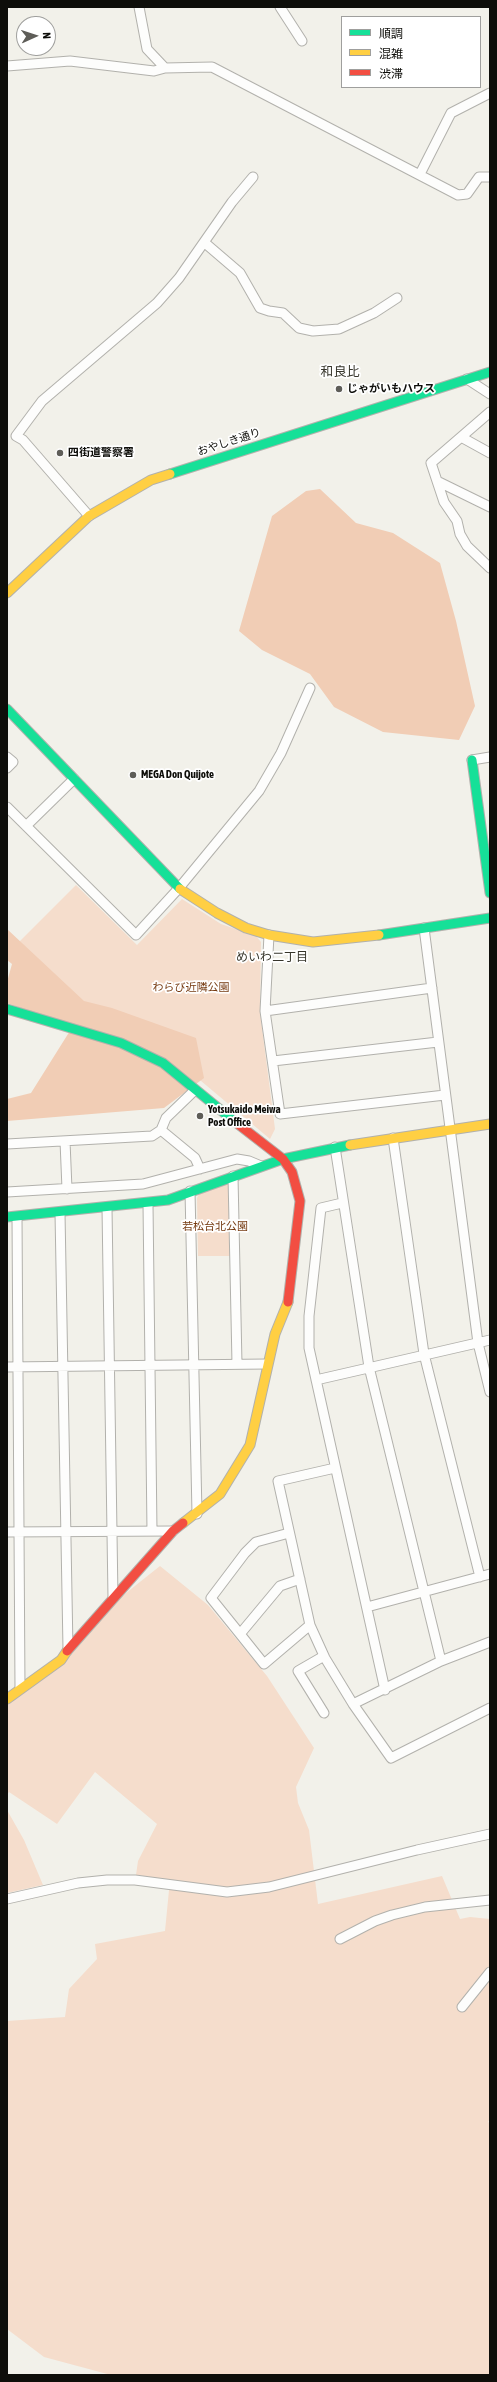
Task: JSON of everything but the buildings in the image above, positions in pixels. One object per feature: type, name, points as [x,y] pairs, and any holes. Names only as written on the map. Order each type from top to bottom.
[{"type":"street","points":[[139,7],[147,49],[165,68]]},
{"type":"street","points":[[280,7],[302,41]]},
{"type":"street","points":[[7,66],[70,61],[154,71],[165,68],[212,67],[306,118],[420,174],[458,195],[466,194],[479,177],[490,177]]},
{"type":"street","points":[[420,174],[451,113],[490,93]]},
{"type":"street","points":[[89,516],[23,440],[16,436],[42,401],[157,303],[205,243],[232,202],[253,177]]},
{"type":"street","points":[[205,243],[240,273],[260,308],[283,313],[299,328],[313,331],[339,329],[374,313],[397,298]]},
{"type":"street","name":"おやしき通り","points":[[7,593],[89,516],[151,480],[490,372]]},
{"type":"street","points":[[467,379],[490,394]]},
{"type":"street","points":[[490,412],[431,463],[439,482],[444,502],[457,521],[460,534],[467,546],[490,568]]},
{"type":"street","points":[[461,437],[490,453]]},
{"type":"street","points":[[439,482],[490,508]]},
{"type":"street","points":[[7,807],[136,935],[179,888],[258,791],[281,753],[310,688]]},
{"type":"street","points":[[7,709],[179,888],[217,913],[246,928],[269,935],[313,942],[350,940],[490,918]]},
{"type":"street","points":[[7,757],[13,762],[7,768]]},
{"type":"street","points":[[490,757],[472,760],[490,894]]},
{"type":"street","points":[[26,826],[74,779]]},
{"type":"street","points":[[424,928],[478,1343],[490,1392]]},
{"type":"street","points":[[269,935],[265,1011],[280,1114],[445,1095]]},
{"type":"street","points":[[265,1011],[432,988]]},
{"type":"street","points":[[7,1009],[121,1043],[163,1063],[283,1159],[292,1172],[300,1201],[290,1298],[275,1334],[267,1364],[259,1412],[250,1445],[220,1494],[197,1514],[173,1531],[68,1649],[61,1660],[7,1698]]},
{"type":"street","points":[[273,1061],[438,1042]]},
{"type":"street","points":[[7,1144],[152,1136],[161,1130],[166,1118],[195,1090]]},
{"type":"street","points":[[20,1688],[17,1367],[12,1217],[148,1204],[168,1200],[283,1159],[335,1147],[450,1128],[490,1124]]},
{"type":"street","points":[[161,1130],[195,1158],[200,1169]]},
{"type":"street","points":[[393,1138],[424,1354],[480,1577]]},
{"type":"street","points":[[65,1141],[67,1189]]},
{"type":"street","points":[[335,1147],[342,1203],[368,1367],[441,1662]]},
{"type":"street","points":[[7,1192],[143,1184],[237,1159],[249,1161],[260,1166]]},
{"type":"street","points":[[234,1176],[237,1364]]},
{"type":"street","points":[[190,1191],[197,1514]]},
{"type":"street","points":[[342,1203],[321,1208],[309,1316],[309,1348],[385,1690]]},
{"type":"street","points":[[148,1204],[152,1531]]},
{"type":"street","points":[[107,1208],[113,1598]]},
{"type":"street","points":[[60,1213],[68,1649]]},
{"type":"street","points":[[316,1380],[490,1340]]},
{"type":"street","points":[[7,1367],[267,1364]]},
{"type":"street","points":[[335,1468],[278,1481],[310,1625],[324,1656],[353,1704],[391,1758],[490,1708]]},
{"type":"street","points":[[7,1532],[173,1531]]},
{"type":"street","points":[[290,1533],[256,1542],[244,1553],[211,1598],[264,1664],[310,1625]]},
{"type":"street","points":[[367,1607],[490,1574]]},
{"type":"street","points":[[240,1634],[280,1586],[300,1580]]},
{"type":"street","points":[[353,1704],[441,1662],[490,1642]]},
{"type":"street","points":[[324,1656],[298,1671],[324,1713]]},
{"type":"street","points":[[7,1899],[78,1883],[107,1880],[135,1880],[227,1892],[269,1887],[417,1850],[490,1834]]},
{"type":"street","points":[[340,1939],[375,1921],[392,1915],[425,1907],[490,1900]]},
{"type":"street","points":[[462,2007],[490,1972]]},
{"type":"green space","name":"わらび近隣公園","points":[[76,885],[137,945],[182,899],[221,924],[256,936],[261,942],[260,1012],[275,1129],[270,1139],[169,1054],[93,1015],[10,951]]},
{"type":"green space","name":"若松台北公園","points":[[228,1184],[231,1187],[233,1256],[198,1256],[197,1198],[199,1194]]},
{"type":"green space","points":[[160,1566],[208,1605],[267,1676],[314,1748],[296,1787],[298,1803],[309,1830],[318,1904],[442,1876],[460,1919],[470,1917],[490,1919],[490,2119],[488,2122],[490,2123],[490,2375],[111,2375],[44,2357],[7,2329],[7,2021],[65,2017],[69,1989],[97,1959],[95,1944],[165,1931],[170,1880],[136,1875],[138,1861],[157,1824],[95,1772],[57,1824],[9,1792],[7,1795],[7,1704],[64,1663],[116,1601]]},
{"type":"green space","points":[[7,1810],[24,1840],[43,1885],[7,1893]]},
{"type":"shaded area","points":[[320,489],[356,523],[393,533],[440,563],[456,621],[475,706],[459,740],[383,732],[334,707],[310,674],[262,650],[239,631],[272,516],[306,491]]},
{"type":"shaded area","points":[[7,929],[84,1001],[112,1008],[196,1038],[204,1078],[164,1108],[7,1121],[7,1099],[31,1093],[73,1026],[7,1003],[7,982],[12,964],[7,960]]},
{"type":"traffic: fast","points":[[170,474],[490,372]]},
{"type":"traffic: fast","points":[[7,709],[180,889]]},
{"type":"traffic: fast","points":[[472,760],[490,893]]},
{"type":"traffic: fast","points":[[379,935],[490,918]]},
{"type":"traffic: fast","points":[[7,1009],[121,1043],[163,1063],[234,1121]]},
{"type":"traffic: fast","points":[[7,1217],[168,1200],[283,1159],[350,1145]]},
{"type":"traffic: slow","points":[[7,593],[89,516],[151,480],[170,474]]},
{"type":"traffic: slow","points":[[180,889],[217,913],[246,928],[269,935],[313,942],[379,935]]},
{"type":"traffic: slow","points":[[350,1145],[490,1124]]},
{"type":"traffic: slow","points":[[183,1523],[220,1494],[250,1445],[275,1334],[288,1302]]},
{"type":"traffic: slow","points":[[7,1699],[61,1660],[67,1651]]},
{"type":"traffic: jam","points":[[234,1121],[283,1159],[292,1172],[300,1201],[288,1302]]},
{"type":"traffic: jam","points":[[67,1651],[173,1531],[183,1523]]},
{"type":"place","name":"じゃがいもハウス","points":[[339,389]]},
{"type":"place","name":"四街道警察署","points":[[60,453]]},
{"type":"place","name":"MEGA Don Quijote","points":[[133,775]]},
{"type":"place","name":"Yotsukaido Meiwa Post Office","points":[[200,1116]]},
{"type":"district","name":"和良比","points":[[340,372]]},
{"type":"district","name":"めいわ二丁目","points":[[272,957]]}]
